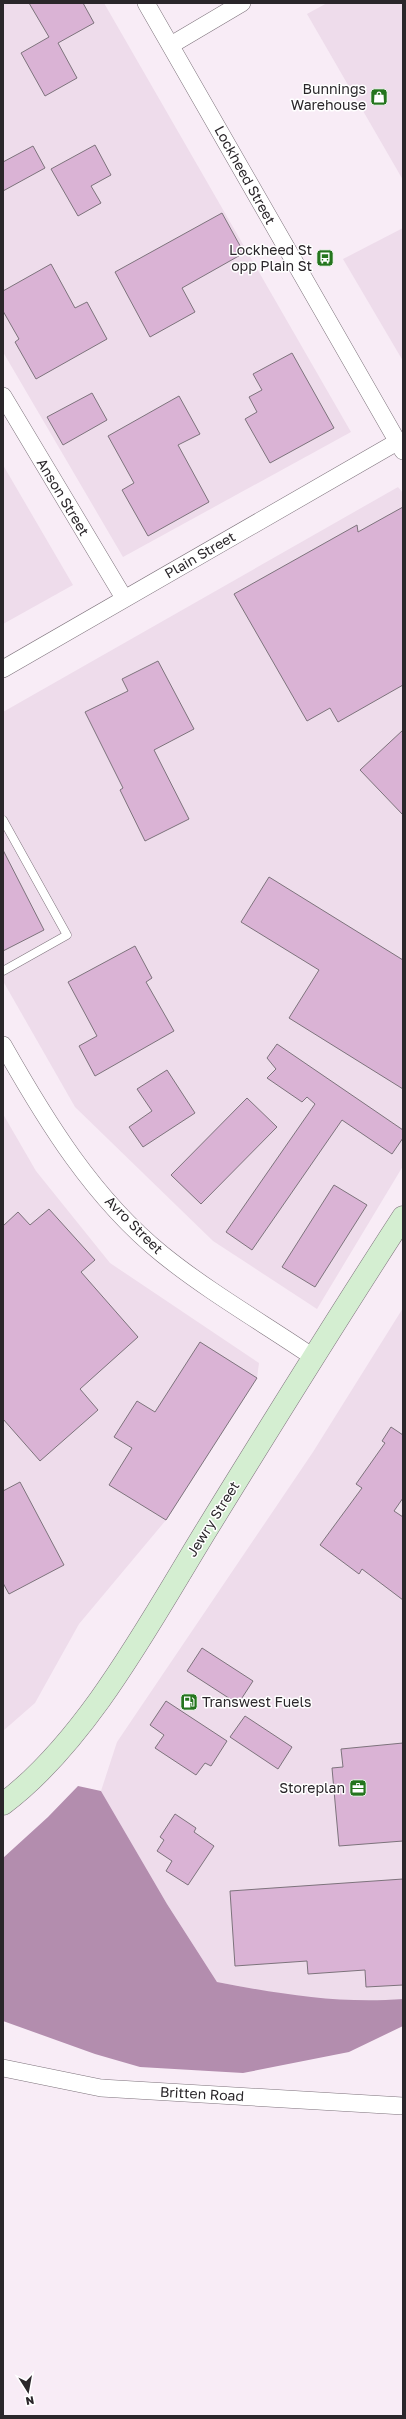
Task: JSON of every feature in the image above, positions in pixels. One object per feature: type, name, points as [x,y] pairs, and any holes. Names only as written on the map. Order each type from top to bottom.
[{"type":"main road","name":"Jewry Street","points":[[3,1804],[23,1789],[81,1725],[140,1639],[313,1357],[403,1217]]},
{"type":"street","name":"Lockheed Street","points":[[146,3],[400,446]]},
{"type":"street","points":[[171,45],[242,3]]},
{"type":"street","name":"Anson Street","points":[[3,396],[124,598]]},
{"type":"street","name":"Plain Street","points":[[3,669],[124,598],[400,446]]},
{"type":"street","name":"Avro Street","points":[[3,1045],[41,1112],[79,1168],[120,1213],[162,1254],[313,1357]]},
{"type":"street","name":"Britten Road","points":[[3,2068],[101,2088],[403,2106]]},
{"type":"lane","points":[[3,820],[67,935],[3,971]]},
{"type":"shaded area","points":[[3,3],[104,3],[351,432],[123,557],[3,352]]},
{"type":"shaded area","name":"Bunnings Warehouse","points":[[327,3],[403,3],[403,180],[307,14]]},
{"type":"shaded area","points":[[403,228],[403,361],[343,259]]},
{"type":"shaded area","points":[[3,465],[73,585],[3,624]]},
{"type":"shaded area","points":[[398,487],[403,493],[403,1166],[317,1309],[213,1241],[75,1107],[3,981],[3,712]]},
{"type":"shaded area","points":[[3,1114],[36,1171],[110,1263],[259,1363],[257,1378],[166,1520],[79,1624],[35,1703],[3,1731]]},
{"type":"shaded area","points":[[403,1308],[403,1999],[369,2002],[301,1998],[217,1982],[167,1904],[101,1791],[117,1742],[313,1452]]},
{"type":"shaded area","points":[[78,1786],[101,1791],[167,1904],[217,1982],[310,1997],[356,2000],[403,1999],[403,2026],[349,2052],[243,2073],[140,2067],[95,2054],[3,2021],[3,1858],[48,1817]]},
{"type":"building","points":[[29,3],[83,3],[94,23],[58,43],[77,78],[45,96],[21,53],[49,37]]},
{"type":"building","points":[[95,145],[111,175],[91,186],[101,203],[78,216],[51,169]]},
{"type":"building","points":[[33,146],[45,168],[3,191],[3,162]]},
{"type":"building","points":[[222,213],[244,253],[182,288],[195,312],[150,337],[115,272]]},
{"type":"building","points":[[51,264],[75,308],[87,302],[107,339],[36,379],[15,342],[19,339],[3,311],[3,291]]},
{"type":"building","points":[[292,353],[334,428],[270,463],[245,419],[257,412],[249,397],[262,390],[253,374]]},
{"type":"building","points":[[92,393],[107,420],[63,445],[47,417]]},
{"type":"building","points":[[179,396],[200,434],[178,445],[209,502],[148,536],[122,490],[134,483],[108,436]]},
{"type":"building","points":[[403,507],[403,685],[338,722],[330,708],[307,721],[234,594],[357,525],[358,532]]},
{"type":"building","points":[[158,661],[194,729],[154,750],[189,819],[145,841],[120,790],[123,788],[85,712],[128,691],[122,679]]},
{"type":"building","points":[[403,730],[403,815],[360,770]]},
{"type":"building","points":[[3,850],[44,930],[3,951]]},
{"type":"building","points":[[269,877],[403,960],[403,1089],[289,1018],[319,970],[241,922]]},
{"type":"building","points":[[135,946],[152,978],[146,982],[174,1031],[95,1076],[79,1046],[97,1036],[68,982]]},
{"type":"building","points":[[277,1044],[403,1130],[403,1138],[392,1154],[342,1120],[252,1250],[226,1232],[315,1104],[307,1097],[302,1102],[267,1078],[276,1069],[267,1058]]},
{"type":"building","points":[[167,1070],[195,1113],[143,1147],[129,1127],[152,1111],[137,1089]]},
{"type":"building","points":[[247,1098],[277,1127],[201,1204],[171,1175]]},
{"type":"building","points":[[334,1185],[367,1205],[315,1287],[282,1267]]},
{"type":"building","points":[[49,1209],[95,1260],[81,1272],[138,1337],[80,1389],[98,1410],[40,1461],[3,1419],[3,1226],[18,1212],[30,1225]]},
{"type":"building","points":[[200,1342],[257,1378],[166,1520],[109,1485],[132,1448],[114,1437],[137,1401],[155,1412]]},
{"type":"building","points":[[391,1427],[403,1435],[403,1498],[394,1511],[403,1517],[403,1600],[362,1569],[359,1574],[320,1545],[362,1488],[356,1484],[385,1443],[382,1441]]},
{"type":"building","points":[[20,1482],[64,1565],[9,1594],[3,1583],[3,1491]]},
{"type":"building","points":[[202,1648],[253,1681],[238,1704],[187,1671]]},
{"type":"building","points":[[166,1701],[227,1741],[211,1766],[205,1763],[196,1775],[155,1748],[164,1735],[150,1725]]},
{"type":"building","points":[[245,1716],[292,1747],[278,1769],[230,1737]]},
{"type":"building","points":[[403,1743],[403,1841],[339,1846],[332,1768],[343,1767],[341,1749]]},
{"type":"building","points":[[175,1814],[196,1828],[194,1832],[214,1846],[188,1885],[166,1871],[172,1861],[157,1851],[164,1840],[160,1837]]},
{"type":"building","points":[[403,1879],[403,1985],[366,1987],[365,1970],[308,1974],[307,1961],[235,1966],[230,1891]]},
{"type":"place","name":"Bunnings Warehouse","points":[[379,97]]},
{"type":"place","name":"Lockheed St opp Plain St","points":[[325,258]]},
{"type":"place","name":"Transwest Fuels","points":[[189,1702]]},
{"type":"place","name":"Storeplan","points":[[358,1788]]}]
